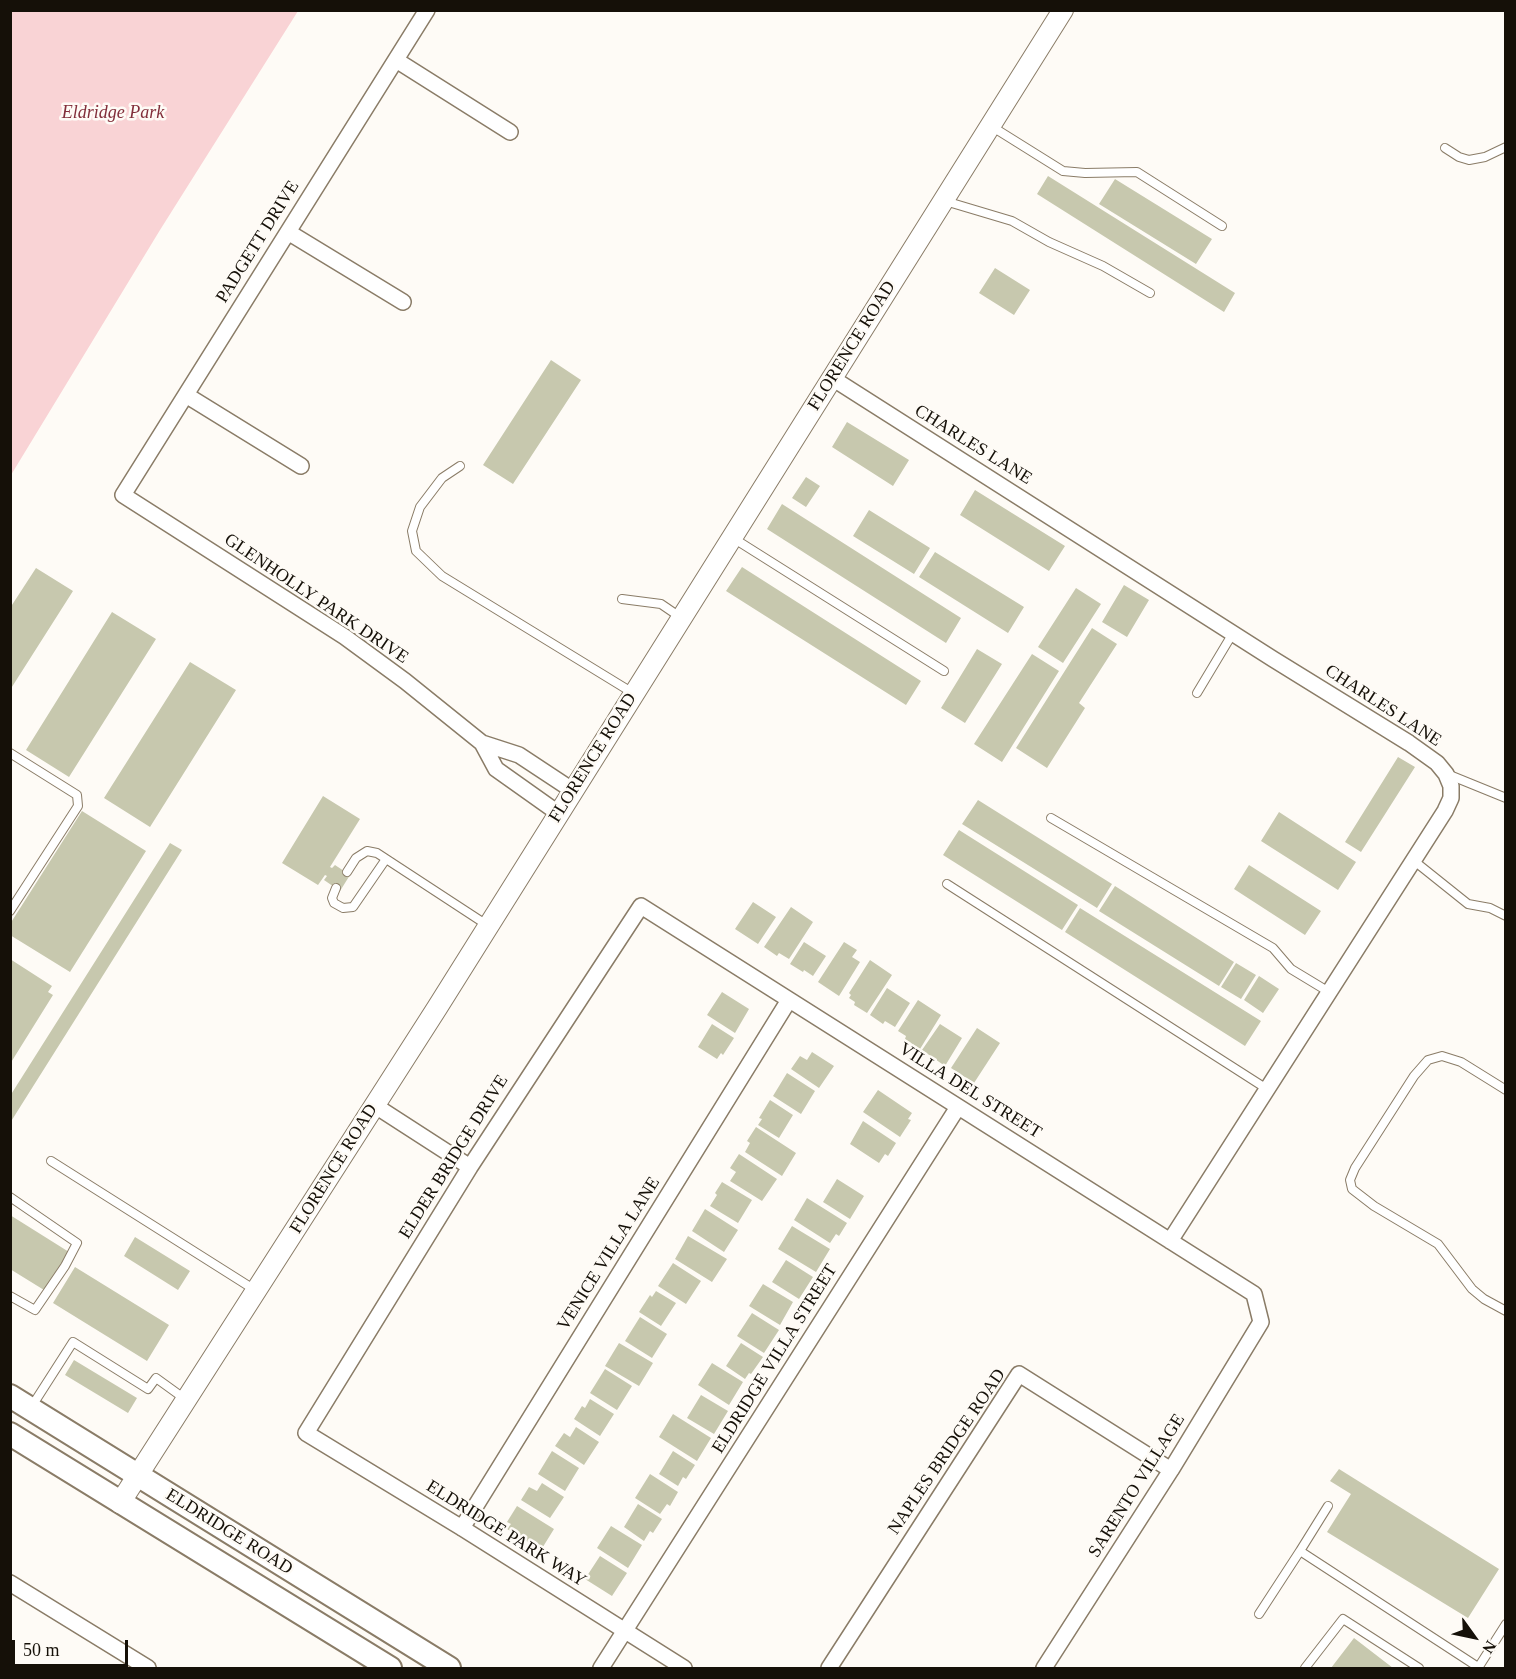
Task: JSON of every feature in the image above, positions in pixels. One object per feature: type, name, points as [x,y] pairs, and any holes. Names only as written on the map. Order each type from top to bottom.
[{"type":"main road","name":"ELDRIDGE ROAD","points":[[10,1396],[449,1668]]},
{"type":"main road","name":"ELDRIDGE ROAD","points":[[10,1434],[390,1668]]},
{"type":"street","name":"PADGETT DRIVE","points":[[123,495],[427,10]]},
{"type":"street","name":"FLORENCE ROAD","points":[[120,1503],[488,926],[1063,10]]},
{"type":"street","points":[[396,60],[510,132]]},
{"type":"street","points":[[288,232],[403,302]]},
{"type":"street","name":"CHARLES LANE","points":[[832,378],[1408,743],[1437,763],[1446,774],[1450,786],[1450,798],[1445,811],[1170,1242]]},
{"type":"street","points":[[186,395],[301,466]]},
{"type":"street","name":"GLENHOLLY PARK DRIVE","points":[[123,495],[345,637],[405,681],[482,743],[519,755],[572,790]]},
{"type":"street","name":"GLENHOLLY PARK DRIVE","points":[[482,743],[496,769],[558,813]]},
{"type":"street","name":"VILLA DEL STREET","points":[[640,906],[1254,1294],[1261,1322]]},
{"type":"street","name":"ELDER BRIDGE DRIVE","points":[[306,1433],[470,1167],[640,906]]},
{"type":"street","name":"VENICE VILLA LANE","points":[[462,1528],[789,1000]]},
{"type":"street","points":[[374,1105],[470,1167]]},
{"type":"street","name":"ELDRIDGE VILLA STREET","points":[[601,1668],[626,1633],[958,1107]]},
{"type":"street","name":"SARENTO VILLAGE","points":[[1044,1668],[1171,1470],[1261,1322]]},
{"type":"street","name":"NAPLES BRIDGE ROAD","points":[[829,1668],[1019,1374],[1171,1470]]},
{"type":"street","name":"ELDRIDGE PARK WAY","points":[[306,1433],[684,1668]]},
{"type":"street","points":[[10,1583],[148,1668]]},
{"type":"lane","points":[[991,125],[1063,171],[1137,172],[1222,226]]},
{"type":"lane","points":[[1445,148],[1469,160],[1485,158],[1506,147]]},
{"type":"lane","points":[[943,201],[1012,221],[1049,242],[1103,266],[1150,293]]},
{"type":"lane","points":[[460,466],[442,478],[420,507],[412,531],[416,551],[442,576],[633,693]]},
{"type":"lane","points":[[732,537],[944,671]]},
{"type":"lane","points":[[622,599],[661,604],[681,617]]},
{"type":"lane","points":[[1197,693],[1233,633]]},
{"type":"lane","points":[[10,753],[77,795],[78,806],[10,911]]},
{"type":"lane","points":[[1446,774],[1506,798]]},
{"type":"lane","points":[[1051,818],[1273,948],[1291,969],[1329,992]]},
{"type":"lane","points":[[347,872],[356,858],[367,851],[377,853],[488,926]]},
{"type":"lane","points":[[336,888],[332,898],[334,903],[343,909],[353,907],[386,859]]},
{"type":"lane","points":[[1413,860],[1468,904],[1490,908],[1506,916]]},
{"type":"lane","points":[[947,884],[1267,1089]]},
{"type":"lane","points":[[1505,1311],[1484,1299],[1472,1288],[1438,1244],[1374,1206],[1352,1189],[1350,1180],[1355,1168],[1414,1076],[1428,1060],[1442,1056],[1461,1062],[1506,1090]]},
{"type":"lane","points":[[51,1161],[256,1291]]},
{"type":"lane","points":[[10,1197],[77,1243],[66,1266],[35,1310],[10,1296]]},
{"type":"lane","points":[[30,1408],[73,1342],[148,1389],[156,1378],[186,1400]]},
{"type":"lane","points":[[1259,1614],[1328,1506]]},
{"type":"lane","points":[[1300,1551],[1478,1668],[1506,1624]]},
{"type":"lane","points":[[1305,1668],[1343,1619],[1419,1668]]},
{"type":"green space","name":"Eldridge Park","points":[[11,10],[298,11],[160,230],[11,475]]},
{"type":"building","points":[[1048,176],[1235,293],[1224,312],[1037,194]]},
{"type":"building","points":[[1115,179],[1212,239],[1196,264],[1099,204]]},
{"type":"building","points":[[995,268],[1030,290],[1014,315],[979,293]]},
{"type":"building","points":[[551,360],[581,380],[513,484],[483,465]]},
{"type":"building","points":[[847,422],[909,460],[893,486],[832,447]]},
{"type":"building","points":[[806,477],[820,486],[806,507],[792,498]]},
{"type":"building","points":[[975,490],[1065,546],[1049,571],[960,515]]},
{"type":"building","points":[[782,504],[961,618],[946,643],[767,529]]},
{"type":"building","points":[[869,510],[930,548],[914,574],[853,536]]},
{"type":"building","points":[[935,552],[1024,607],[1008,633],[919,577]]},
{"type":"building","points":[[742,567],[921,681],[906,705],[726,591]]},
{"type":"building","points":[[36,568],[73,591],[10,690],[10,608]]},
{"type":"building","points":[[1124,585],[1149,600],[1127,637],[1102,622]]},
{"type":"building","points":[[1076,588],[1101,604],[1063,663],[1038,647]]},
{"type":"building","points":[[112,612],[156,639],[69,777],[26,750]]},
{"type":"building","points":[[1092,628],[1117,644],[1079,703],[1085,708],[1047,768],[1016,748]]},
{"type":"building","points":[[977,649],[1002,664],[965,723],[941,708]]},
{"type":"building","points":[[1032,654],[1059,671],[1002,762],[974,744]]},
{"type":"building","points":[[190,662],[236,690],[150,827],[104,798]]},
{"type":"building","points":[[1398,757],[1415,767],[1361,852],[1345,842]]},
{"type":"building","points":[[323,796],[360,819],[330,867],[335,865],[350,875],[340,891],[324,880],[327,876],[325,875],[318,885],[282,863]]},
{"type":"building","points":[[978,800],[1112,884],[1097,908],[962,824]]},
{"type":"building","points":[[82,811],[146,851],[70,972],[10,935],[10,924]]},
{"type":"building","points":[[1279,812],[1356,862],[1338,890],[1261,841]]},
{"type":"building","points":[[959,830],[1078,905],[1062,930],[943,855]]},
{"type":"building","points":[[170,843],[182,850],[10,1123],[10,1096]]},
{"type":"building","points":[[1249,865],[1321,911],[1305,935],[1234,889]]},
{"type":"building","points":[[1115,886],[1234,962],[1219,986],[1099,911]]},
{"type":"building","points":[[753,902],[776,917],[758,944],[735,929]]},
{"type":"building","points":[[791,907],[813,922],[789,959],[779,953],[777,956],[764,947]]},
{"type":"building","points":[[1080,908],[1261,1021],[1245,1046],[1065,932]]},
{"type":"building","points":[[804,942],[826,956],[813,976],[790,964]]},
{"type":"building","points":[[844,942],[857,950],[852,957],[860,962],[839,996],[818,982]]},
{"type":"building","points":[[10,959],[52,986],[48,992],[53,995],[10,1064]]},
{"type":"building","points":[[870,960],[892,975],[867,1013],[854,1005],[855,1002],[849,998],[851,995],[849,993]]},
{"type":"building","points":[[1236,963],[1256,975],[1241,999],[1221,987]]},
{"type":"building","points":[[1259,976],[1279,989],[1263,1013],[1244,1000]]},
{"type":"building","points":[[887,988],[910,1003],[895,1027],[885,1021],[883,1024],[870,1015]]},
{"type":"building","points":[[722,992],[749,1009],[735,1033],[707,1015]]},
{"type":"building","points":[[918,1000],[941,1015],[920,1049],[898,1031]]},
{"type":"building","points":[[712,1024],[734,1038],[723,1055],[721,1053],[717,1059],[698,1047]]},
{"type":"building","points":[[940,1024],[962,1038],[945,1066],[922,1050]]},
{"type":"building","points":[[977,1028],[1000,1043],[974,1083],[951,1068]]},
{"type":"building","points":[[812,1052],[834,1066],[819,1088],[791,1069],[800,1056],[807,1060]]},
{"type":"building","points":[[787,1073],[815,1091],[801,1114],[773,1096]]},
{"type":"building","points":[[878,1090],[912,1113],[908,1119],[911,1120],[900,1137],[863,1112]]},
{"type":"building","points":[[770,1100],[793,1115],[779,1138],[758,1125],[762,1119],[759,1118]]},
{"type":"building","points":[[863,1121],[896,1143],[888,1156],[885,1154],[879,1163],[850,1144]]},
{"type":"building","points":[[756,1127],[796,1153],[782,1176],[745,1152],[750,1143],[747,1141]]},
{"type":"building","points":[[739,1154],[777,1179],[762,1201],[730,1181],[736,1172],[730,1168]]},
{"type":"building","points":[[837,1179],[864,1196],[850,1219],[823,1202]]},
{"type":"building","points":[[722,1182],[752,1200],[738,1223],[710,1206]]},
{"type":"building","points":[[807,1198],[847,1223],[839,1236],[836,1234],[830,1243],[794,1220]]},
{"type":"building","points":[[705,1209],[738,1230],[724,1252],[692,1231]]},
{"type":"building","points":[[10,1215],[69,1252],[44,1290],[10,1269]]},
{"type":"building","points":[[792,1226],[830,1249],[816,1272],[778,1249]]},
{"type":"building","points":[[688,1236],[727,1259],[712,1282],[675,1259]]},
{"type":"building","points":[[135,1237],[190,1271],[178,1290],[124,1256]]},
{"type":"building","points":[[786,1260],[813,1277],[799,1299],[772,1282]]},
{"type":"building","points":[[673,1263],[701,1281],[686,1304],[658,1286]]},
{"type":"building","points":[[75,1267],[169,1325],[147,1361],[53,1303]]},
{"type":"building","points":[[763,1284],[793,1302],[780,1325],[749,1306]]},
{"type":"building","points":[[656,1291],[676,1303],[661,1326],[639,1312],[650,1295],[652,1297]]},
{"type":"building","points":[[752,1313],[779,1330],[764,1353],[737,1336]]},
{"type":"building","points":[[640,1317],[667,1334],[652,1358],[625,1341]]},
{"type":"building","points":[[619,1343],[653,1363],[639,1386],[605,1366]]},
{"type":"building","points":[[741,1343],[763,1357],[745,1379],[726,1366]]},
{"type":"building","points":[[74,1360],[137,1398],[128,1413],[65,1375]]},
{"type":"building","points":[[712,1363],[743,1382],[729,1405],[698,1385]]},
{"type":"building","points":[[605,1369],[632,1386],[617,1410],[590,1393]]},
{"type":"building","points":[[701,1395],[728,1411],[714,1434],[687,1418]]},
{"type":"building","points":[[590,1399],[614,1414],[600,1436],[574,1419],[582,1406],[585,1408]]},
{"type":"building","points":[[673,1414],[711,1438],[697,1461],[659,1437]]},
{"type":"building","points":[[576,1427],[599,1442],[584,1465],[555,1446],[564,1433],[570,1437]]},
{"type":"building","points":[[552,1451],[579,1468],[565,1491],[538,1474]]},
{"type":"building","points":[[673,1451],[695,1465],[686,1479],[683,1477],[678,1486],[659,1474]]},
{"type":"building","points":[[1339,1469],[1499,1569],[1468,1618],[1327,1532],[1351,1494],[1330,1481]]},
{"type":"building","points":[[650,1474],[678,1492],[670,1506],[667,1504],[660,1514],[635,1498]]},
{"type":"building","points":[[542,1483],[564,1497],[550,1518],[521,1500],[529,1487],[537,1491]]},
{"type":"building","points":[[638,1504],[662,1519],[653,1533],[650,1531],[644,1541],[624,1527]]},
{"type":"building","points":[[517,1506],[554,1529],[541,1550],[507,1529],[511,1524],[507,1522]]},
{"type":"building","points":[[611,1526],[642,1545],[628,1568],[597,1548]]},
{"type":"building","points":[[600,1556],[627,1573],[612,1596],[585,1579]]},
{"type":"building","points":[[1354,1638],[1393,1668],[1331,1668]]}]
